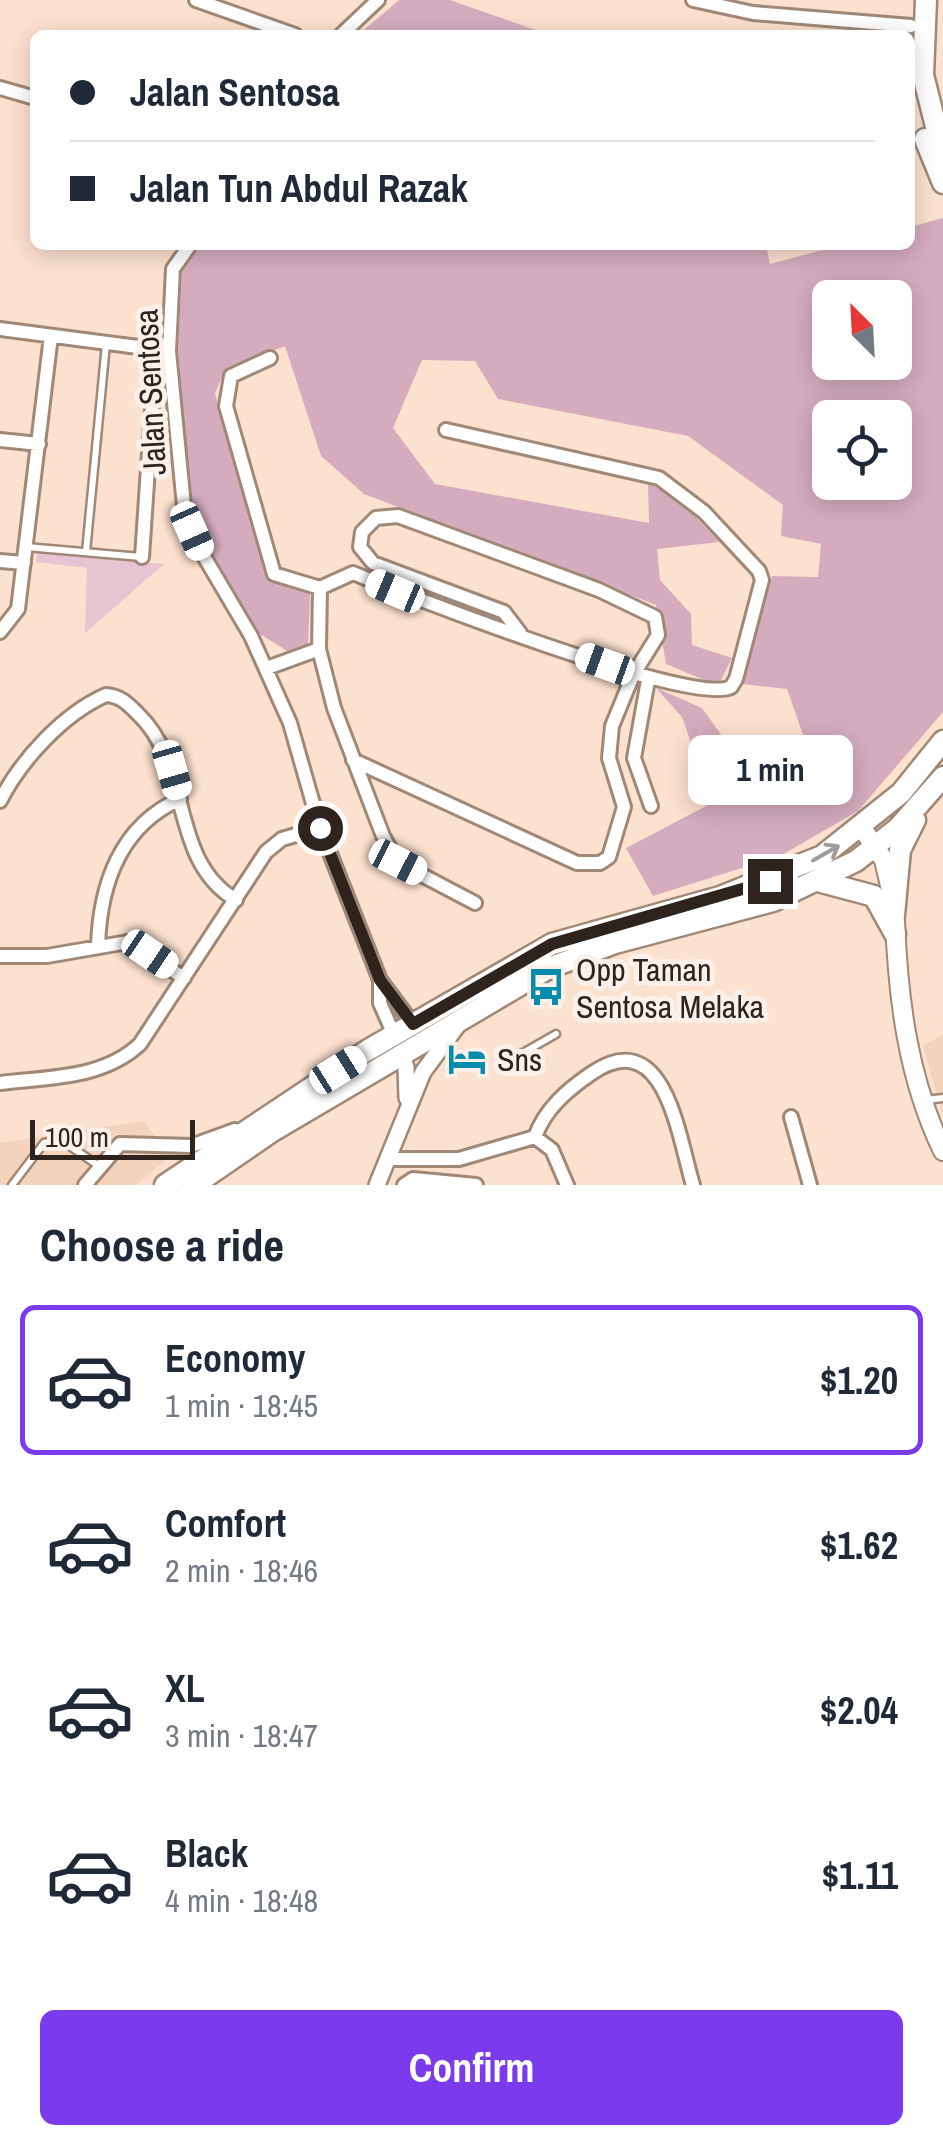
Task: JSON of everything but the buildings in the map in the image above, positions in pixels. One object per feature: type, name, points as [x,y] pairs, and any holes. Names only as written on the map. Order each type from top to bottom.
[{"type":"main road","points":[[910,30],[913,0]]},
{"type":"main road","points":[[926,0],[922,76],[943,154]]},
{"type":"main road","points":[[915,97],[921,126],[943,183]]},
{"type":"main road","points":[[194,1185],[552,944],[770,881],[822,856],[862,828],[901,793],[943,741]]},
{"type":"main road","points":[[165,1185],[267,1116],[407,1038],[469,1011],[574,956],[726,917],[818,881],[877,848],[943,778]]},
{"type":"main road","points":[[895,924],[900,850],[925,800]]},
{"type":"main road","points":[[862,828],[888,871],[908,1044],[922,1101],[943,1151]]},
{"type":"main road","points":[[818,881],[874,896],[895,924]]},
{"type":"street","points":[[196,0],[241,7],[286,30]]},
{"type":"street","points":[[346,30],[378,0]]},
{"type":"street","points":[[693,0],[775,16],[893,30]]},
{"type":"street","points":[[775,16],[777,0]]},
{"type":"street","points":[[0,88],[30,97]]},
{"type":"street","name":"Jalan Sentosa","points":[[187,250],[173,270],[163,350],[184,506],[202,553],[266,668],[290,724],[320,828],[407,1038]]},
{"type":"street","points":[[0,329],[163,350],[142,558]]},
{"type":"street","points":[[0,632],[16,617],[51,336]]},
{"type":"street","points":[[270,358],[230,376],[226,406],[274,574],[320,588],[353,573],[427,604],[648,680],[717,691],[731,687],[761,589],[759,571],[704,512],[659,478],[446,430]]},
{"type":"street","points":[[0,440],[38,444]]},
{"type":"street","points":[[354,760],[577,863],[610,858],[624,806],[608,745],[633,675],[658,635],[657,622],[649,611],[398,516],[376,518],[362,532],[360,546],[367,559],[504,612],[520,633]]},
{"type":"street","points":[[0,561],[24,563]]},
{"type":"street","points":[[320,588],[319,649],[334,708],[398,862],[476,903]]},
{"type":"street","points":[[266,668],[319,649]]},
{"type":"street","points":[[648,680],[634,758],[651,806]]},
{"type":"street","points":[[0,801],[34,752],[106,695],[122,699],[157,732],[204,872],[236,900]]},
{"type":"street","points":[[98,946],[103,888],[124,847],[152,818],[180,799]]},
{"type":"street","points":[[0,1083],[100,1070],[119,1062],[140,1044],[273,845],[320,828]]},
{"type":"street","points":[[0,956],[31,958],[128,942],[184,978]]},
{"type":"street","name":"Jalan Sentosa","points":[[380,980],[380,1003],[407,1038]]},
{"type":"street","points":[[377,1185],[406,1107],[433,1056],[469,1011]]},
{"type":"street","points":[[406,1107],[407,1038]]},
{"type":"street","points":[[389,1159],[459,1160],[535,1136],[554,1104],[586,1077],[612,1062],[641,1062],[654,1072],[662,1087],[693,1185]]},
{"type":"street","points":[[86,1185],[120,1144],[191,1146],[267,1116]]},
{"type":"street","points":[[791,1117],[810,1185]]},
{"type":"street","points":[[535,1136],[552,1150],[567,1185]]},
{"type":"street","points":[[404,1185],[412,1179],[476,1185]]},
{"type":"lane","points":[[86,552],[106,343]]},
{"type":"lane","points":[[26,546],[142,558]]},
{"type":"lane","points":[[514,1058],[556,1034]]},
{"type":"lane","points":[[922,1101],[943,1098]]},
{"type":"lane","points":[[12,1185],[50,1140],[61,1140],[99,1166]]},
{"type":"shaded area","points":[[399,0],[450,0],[536,30],[364,30]]},
{"type":"shaded area","points":[[943,218],[943,712],[858,811],[780,856],[653,896],[626,848],[712,803],[682,717],[656,688],[702,708],[740,761],[808,749],[787,689],[743,684],[772,576],[818,577],[821,544],[781,536],[783,505],[688,436],[498,399],[475,361],[422,360],[393,428],[435,484],[649,523],[648,483],[680,500],[719,542],[657,549],[660,580],[691,614],[692,645],[732,658],[718,686],[666,664],[656,605],[364,494],[321,456],[285,346],[225,370],[215,393],[268,580],[310,593],[308,645],[287,651],[260,634],[209,553],[191,506],[178,348],[182,272],[197,250],[767,250],[770,264],[822,250],[915,250],[915,226]]},
{"type":"shaded area","points":[[37,553],[164,564],[85,633],[87,568],[36,562]]},
{"type":"shaded area","points":[[943,1035],[943,1116],[923,1046]]},
{"type":"shaded area","points":[[144,1121],[169,1157],[136,1185],[0,1185],[0,1143]]},
{"type":"place","name":"Opp Taman Sentosa Melaka","points":[[546,987]]},
{"type":"place","name":"Sns","points":[[467,1059]]},
{"type":"route","points":[[320,828],[380,980],[396,996],[413,1024],[552,944],[593,929],[720,898],[770,881]]}]
